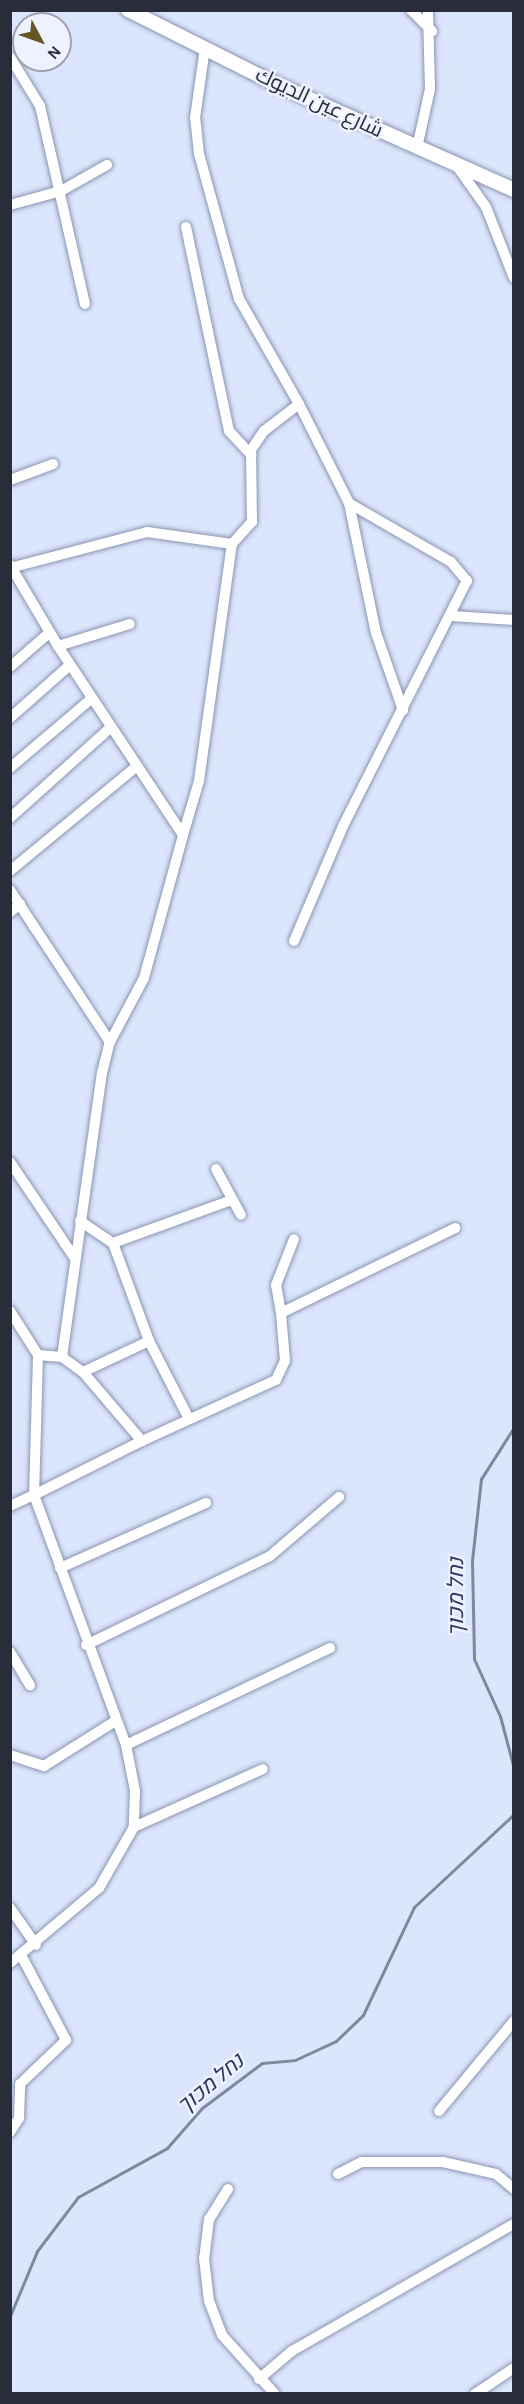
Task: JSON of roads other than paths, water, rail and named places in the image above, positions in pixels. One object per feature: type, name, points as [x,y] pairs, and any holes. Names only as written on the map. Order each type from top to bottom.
[{"type":"main road","name":"شارع عين الديوك","points":[[128,10],[417,148],[513,190]]},
{"type":"street","points":[[411,10],[432,31]]},
{"type":"street","points":[[417,148],[430,89],[432,31],[429,10]]},
{"type":"street","points":[[205,48],[195,118],[199,154],[238,299],[299,404],[349,503],[376,633],[403,710]]},
{"type":"street","points":[[10,57],[37,96],[61,191],[85,304]]},
{"type":"street","points":[[10,205],[61,191],[106,165]]},
{"type":"street","points":[[457,165],[486,207],[513,278]]},
{"type":"street","points":[[186,227],[229,431],[251,455]]},
{"type":"street","points":[[62,1357],[74,1257],[110,1042],[144,978],[200,781],[232,544],[252,522],[251,455],[264,431],[299,404]]},
{"type":"street","points":[[10,480],[53,464]]},
{"type":"street","points":[[294,941],[343,826],[452,616],[467,581],[462,572],[349,503]]},
{"type":"street","points":[[183,835],[91,699],[11,567],[147,532],[232,544]]},
{"type":"street","points":[[452,616],[513,620]]},
{"type":"street","points":[[58,646],[130,624]]},
{"type":"street","points":[[10,667],[49,633]]},
{"type":"street","points":[[10,718],[70,665]]},
{"type":"street","points":[[10,768],[91,699]]},
{"type":"street","points":[[10,819],[110,728]]},
{"type":"street","points":[[10,871],[137,766]]},
{"type":"street","points":[[10,890],[110,1042]]},
{"type":"street","points":[[10,912],[20,904]]},
{"type":"street","points":[[10,1162],[74,1257]]},
{"type":"street","points":[[216,1169],[229,1201],[241,1215]]},
{"type":"street","points":[[113,1243],[229,1201]]},
{"type":"street","points":[[80,1221],[113,1243],[149,1341],[188,1417]]},
{"type":"street","points":[[281,1313],[455,1228]]},
{"type":"street","points":[[10,1506],[188,1417],[276,1380],[285,1361],[276,1285],[294,1239]]},
{"type":"street","points":[[10,1311],[38,1355],[34,1495],[114,1722],[126,1744],[134,1827],[99,1888],[36,1945],[10,1963]]},
{"type":"street","points":[[83,1372],[149,1341]]},
{"type":"street","points":[[38,1355],[62,1357],[83,1372],[142,1441]]},
{"type":"street","points":[[86,1645],[270,1556],[339,1497]]},
{"type":"street","points":[[60,1568],[206,1503]]},
{"type":"street","points":[[126,1744],[330,1648]]},
{"type":"street","points":[[10,1652],[30,1685]]},
{"type":"street","points":[[10,1755],[44,1766],[114,1722]]},
{"type":"street","points":[[134,1827],[263,1769]]},
{"type":"street","points":[[10,1908],[36,1945]]},
{"type":"street","points":[[10,2132],[19,2118],[20,2084],[66,2040],[21,1955]]},
{"type":"street","points":[[439,2111],[513,2021]]},
{"type":"street","points":[[338,2174],[362,2162],[443,2163],[496,2174],[513,2188]]},
{"type":"street","points":[[228,2189],[209,2219],[207,2289],[222,2335],[259,2379],[275,2394]]},
{"type":"street","points":[[259,2379],[292,2351],[513,2224]]},
{"type":"street","points":[[475,2394],[513,2368]]},
{"type":"waterway","name":"נחל מכוך","points":[[514,1427],[481,1479],[472,1561],[474,1659],[500,1716],[514,1769]]},
{"type":"waterway","name":"נחל מכוך","points":[[10,2316],[37,2251],[78,2197],[167,2148],[202,2108],[262,2063],[295,2060],[336,2041],[363,2015],[414,1907],[514,1814]]}]
